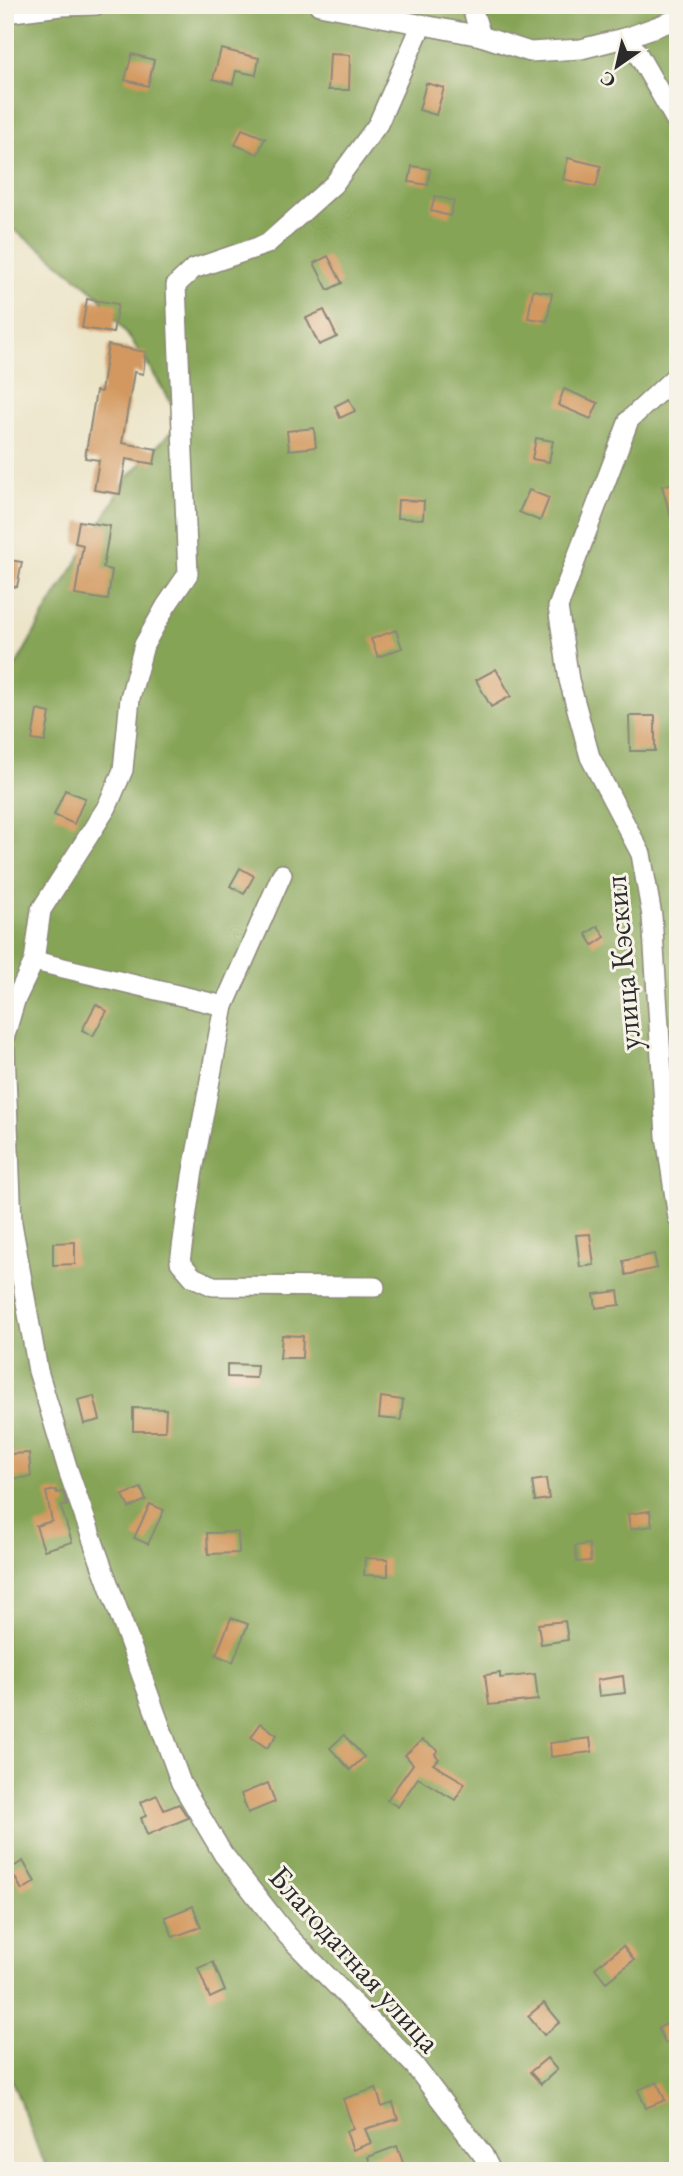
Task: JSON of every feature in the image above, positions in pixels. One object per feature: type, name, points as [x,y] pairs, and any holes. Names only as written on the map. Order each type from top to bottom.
[{"type":"street","points":[[5,13],[96,5]]},
{"type":"street","points":[[319,5],[481,36],[530,52],[581,49],[628,37],[678,19]]},
{"type":"street","points":[[471,5],[481,36]]},
{"type":"street","points":[[5,1035],[15,1001],[34,961],[41,910],[107,807],[123,770],[130,698],[144,645],[188,574],[176,285],[193,269],[267,244],[334,184],[378,124],[422,24]]},
{"type":"street","points":[[628,37],[678,124]]},
{"type":"street","name":"улица Кэскил","points":[[678,374],[629,420],[558,607],[569,680],[590,757],[641,854],[652,916],[666,1136],[678,1218]]},
{"type":"street","points":[[282,874],[224,1006],[192,1176],[180,1262],[193,1278],[213,1286],[375,1287]]},
{"type":"street","points":[[34,961],[224,1006]]},
{"type":"street","name":"Благодатная улица","points":[[5,1051],[12,1223],[38,1371],[86,1522],[181,1783],[223,1854],[287,1935],[414,2065],[483,2155],[491,2171]]},
{"type":"green space","points":[[5,5],[678,5],[678,2171],[50,2171],[40,2154],[5,2062],[5,685],[129,476],[182,420],[142,355],[98,295],[44,251],[5,224]]},
{"type":"building","points":[[221,49],[259,58],[256,75],[236,71],[233,84],[213,79]]},
{"type":"building","points":[[132,54],[154,60],[148,86],[125,80]]},
{"type":"building","points":[[330,54],[350,55],[349,90],[328,90]]},
{"type":"building","points":[[426,83],[444,88],[436,115],[419,110]]},
{"type":"building","points":[[242,129],[265,138],[258,154],[235,145]]},
{"type":"building","points":[[568,158],[601,166],[596,187],[563,179]]},
{"type":"building","points":[[412,166],[430,169],[428,185],[409,182]]},
{"type":"building","points":[[435,196],[454,201],[450,216],[431,211]]},
{"type":"building","points":[[328,256],[342,283],[328,290],[314,263]]},
{"type":"building","points":[[533,290],[552,293],[547,321],[528,318]]},
{"type":"building","points":[[87,299],[118,304],[113,333],[82,328]]},
{"type":"building","points":[[324,310],[337,337],[319,345],[306,318]]},
{"type":"building","points":[[108,345],[146,352],[143,374],[134,372],[122,443],[157,449],[154,464],[126,459],[120,494],[94,490],[99,460],[85,458],[96,391],[101,392]]},
{"type":"building","points":[[564,389],[598,403],[591,419],[558,405]]},
{"type":"building","points":[[349,399],[355,411],[340,418],[335,406]]},
{"type":"building","points":[[314,428],[316,447],[289,450],[287,431]]},
{"type":"building","points":[[536,438],[553,441],[549,462],[532,459]]},
{"type":"building","points":[[678,482],[678,528],[674,529],[662,486]]},
{"type":"building","points":[[529,490],[549,498],[540,521],[519,512]]},
{"type":"building","points":[[398,500],[424,501],[423,519],[397,518]]},
{"type":"building","points":[[79,521],[110,526],[103,568],[112,570],[108,600],[75,595],[83,545],[75,543]]},
{"type":"building","points":[[9,560],[22,562],[17,587],[5,585]]},
{"type":"building","points":[[396,630],[402,648],[378,657],[371,639]]},
{"type":"building","points":[[496,669],[511,696],[491,707],[476,680]]},
{"type":"building","points":[[37,710],[50,713],[45,742],[32,740]]},
{"type":"building","points":[[629,716],[655,716],[655,751],[630,751]]},
{"type":"building","points":[[65,790],[85,798],[74,824],[54,815]]},
{"type":"building","points":[[240,868],[254,876],[244,894],[230,886]]},
{"type":"building","points":[[598,926],[605,937],[593,945],[586,934]]},
{"type":"building","points":[[96,1004],[107,1011],[93,1036],[82,1030]]},
{"type":"building","points":[[590,1234],[594,1265],[580,1267],[576,1235]]},
{"type":"building","points":[[75,1242],[75,1264],[53,1265],[53,1243]]},
{"type":"building","points":[[654,1254],[657,1268],[626,1275],[623,1261]]},
{"type":"building","points":[[618,1291],[620,1305],[596,1308],[594,1294]]},
{"type":"building","points":[[282,1335],[303,1336],[302,1358],[280,1358]]},
{"type":"building","points":[[227,1364],[257,1365],[256,1378],[227,1377]]},
{"type":"building","points":[[94,1396],[100,1420],[84,1424],[78,1400]]},
{"type":"building","points":[[381,1397],[403,1400],[401,1420],[379,1418]]},
{"type":"building","points":[[133,1408],[166,1409],[165,1431],[133,1431]]},
{"type":"building","points":[[29,1453],[31,1477],[11,1479],[10,1454]]},
{"type":"building","points":[[546,1479],[549,1499],[535,1501],[532,1481]]},
{"type":"building","points":[[141,1488],[146,1500],[129,1508],[123,1495]]},
{"type":"building","points":[[56,1490],[57,1493],[63,1492],[67,1505],[61,1507],[72,1542],[44,1550],[36,1526],[52,1521],[46,1492]]},
{"type":"building","points":[[150,1504],[164,1510],[148,1544],[134,1538]]},
{"type":"building","points":[[650,1511],[652,1526],[630,1529],[628,1514]]},
{"type":"building","points":[[238,1532],[239,1553],[208,1554],[207,1533]]},
{"type":"building","points":[[589,1544],[591,1561],[577,1562],[575,1546]]},
{"type":"building","points":[[365,1558],[388,1559],[388,1576],[364,1575]]},
{"type":"building","points":[[231,1618],[248,1624],[233,1662],[216,1655]]},
{"type":"building","points":[[565,1621],[568,1640],[541,1644],[538,1624]]},
{"type":"building","points":[[500,1673],[500,1678],[535,1674],[538,1700],[489,1705],[485,1675]]},
{"type":"building","points":[[623,1676],[625,1693],[599,1696],[597,1680]]},
{"type":"building","points":[[261,1723],[277,1735],[267,1748],[251,1737]]},
{"type":"building","points":[[344,1735],[364,1757],[350,1770],[330,1748]]},
{"type":"building","points":[[590,1738],[592,1752],[551,1757],[550,1743]]},
{"type":"building","points":[[422,1740],[438,1750],[435,1754],[439,1759],[433,1764],[465,1783],[455,1800],[418,1778],[398,1807],[387,1800],[413,1764],[405,1755]]},
{"type":"building","points":[[268,1783],[275,1802],[248,1813],[241,1794]]},
{"type":"building","points":[[157,1795],[164,1810],[179,1804],[188,1818],[147,1835],[141,1818],[146,1816],[141,1802]]},
{"type":"building","points":[[23,1861],[35,1882],[22,1890],[10,1869]]},
{"type":"building","points":[[193,1906],[201,1927],[173,1937],[165,1917]]},
{"type":"building","points":[[623,1946],[634,1960],[606,1982],[595,1968]]},
{"type":"building","points":[[213,1962],[225,1991],[210,1998],[198,1968]]},
{"type":"building","points":[[544,2003],[560,2022],[544,2035],[528,2016]]},
{"type":"building","points":[[678,2019],[678,2038],[665,2043],[658,2028]]},
{"type":"building","points":[[547,2058],[557,2070],[541,2084],[530,2072]]},
{"type":"building","points":[[657,2082],[665,2100],[646,2108],[638,2090]]},
{"type":"building","points":[[376,2088],[382,2107],[393,2103],[398,2119],[365,2129],[371,2143],[353,2150],[346,2131],[353,2128],[343,2099]]},
{"type":"building","points":[[397,2146],[406,2171],[373,2171],[368,2157]]}]
